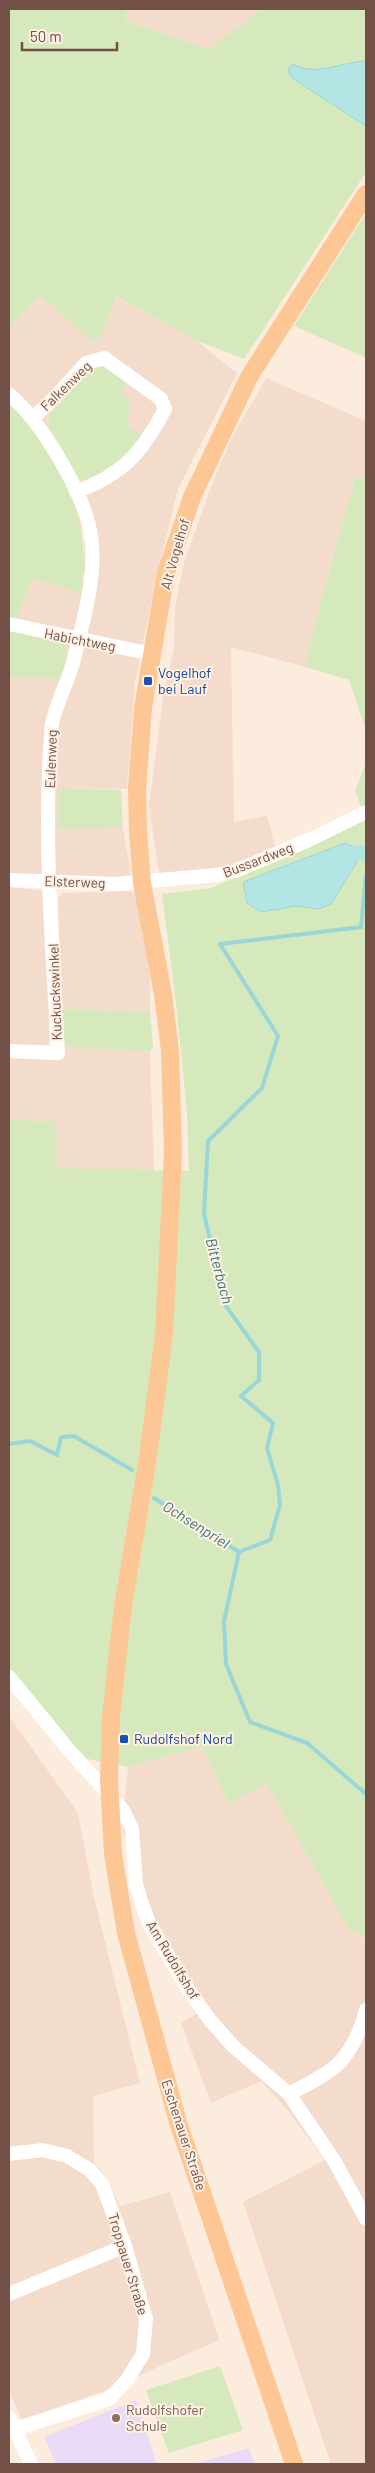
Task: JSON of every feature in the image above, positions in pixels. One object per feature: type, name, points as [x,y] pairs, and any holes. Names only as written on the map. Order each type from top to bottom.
[{"type":"main road","name":"Alt Vogelhof","points":[[151,925],[142,882],[135,832],[142,724],[166,573],[192,496],[248,377],[366,194]]},
{"type":"main road","name":"Eschenauer Straße","points":[[151,925],[170,1050],[173,1158],[164,1334],[148,1457],[123,1606],[111,1717],[110,1797],[118,1884],[126,1933],[139,1986],[178,2122],[294,2464]]},
{"type":"street","name":"Falkenweg","points":[[32,418],[57,395],[86,363],[93,359],[104,358],[161,399],[165,409],[149,438],[138,452],[112,476],[76,492]]},
{"type":"street","name":"Falkenweg","points":[[9,394],[32,418],[59,458],[76,492],[91,535],[90,588],[78,639]]},
{"type":"street","name":"Habichtweg","points":[[9,624],[152,654]]},
{"type":"street","name":"Eulenweg","points":[[51,882],[50,752],[52,723],[68,682],[78,639]]},
{"type":"street","name":"Bussardweg","points":[[142,882],[235,871],[307,841],[366,812]]},
{"type":"street","name":"Elsterweg","points":[[9,880],[142,882]]},
{"type":"street","name":"Kuckuckswinkel","points":[[9,1051],[58,1053],[51,882]]},
{"type":"street","name":"Am Rudolfshof","points":[[9,1677],[123,1810],[132,1829],[136,1884],[142,1904],[149,1923],[188,1989],[209,2019],[234,2047],[289,2094],[335,2162],[366,2219]]},
{"type":"street","points":[[289,2094],[337,2065],[352,2043],[364,2020],[366,2010]]},
{"type":"street","name":"Troppauer Straße","points":[[9,2154],[43,2150],[67,2156],[90,2170],[102,2184],[125,2246],[146,2319],[143,2354],[127,2380],[109,2399],[11,2426]]},
{"type":"street","points":[[9,2294],[125,2246]]},
{"type":"street","points":[[11,2426],[31,2464]]},
{"type":"shaded area","points":[[125,9],[262,9],[209,49],[125,20]]},
{"type":"shaded area","points":[[40,296],[114,296],[197,341],[237,373],[178,489],[156,579],[135,683],[127,789],[60,788],[58,828],[123,828],[132,879],[9,880],[9,677],[60,679],[9,629],[9,617],[16,619],[32,578],[81,593],[84,578],[84,538],[66,485],[27,423],[9,404],[9,327]],"holes":[[[87,371],[130,399],[128,426],[61,449],[48,424],[50,415]]]},
{"type":"shaded area","points":[[266,378],[366,421],[366,478],[355,477],[305,667],[231,647],[234,822],[267,815],[276,850],[219,870],[162,876],[158,868],[149,805],[164,691],[174,648],[175,607],[184,563],[207,497],[231,439]]},
{"type":"shaded area","points":[[9,887],[48,891],[49,1043],[45,1047],[9,1046]]},
{"type":"shaded area","points":[[131,891],[137,895],[150,975],[150,1012],[62,1009],[58,898],[63,893]]},
{"type":"shaded area","points":[[62,1046],[150,1052],[154,1171],[55,1168],[55,1121],[9,1120],[9,1057]]},
{"type":"shaded area","points":[[9,1716],[78,1813],[94,1897],[140,2083],[93,2096],[94,2162],[105,2175],[120,2206],[170,2192],[219,2340],[104,2391],[22,2420],[9,2391]]},
{"type":"shaded area","points":[[202,1746],[228,1803],[267,1784],[348,1928],[366,1937],[366,2464],[331,2464],[243,2202],[325,2160],[289,2112],[261,2081],[211,2103],[181,2023],[196,2014],[140,1913],[122,1824],[128,1767]]},
{"type":"shaded area","name":"Rudolfshofer Schule","points":[[136,2400],[157,2464],[56,2464],[44,2437]]},
{"type":"shaded area","name":"Rudolfshofer Schule","points":[[249,2448],[254,2464],[194,2464]]},
{"type":"green space","points":[[9,9],[125,9],[125,20],[209,49],[262,9],[366,9],[366,61],[320,69],[302,68],[292,64],[292,78],[366,126],[366,172],[244,359],[197,341],[115,296],[102,335],[95,343],[40,296],[9,327]]},
{"type":"green space","points":[[366,213],[366,358],[294,326]]},
{"type":"green space","points":[[107,365],[128,382],[121,392],[130,398],[128,426],[142,437],[112,468],[93,479],[83,480],[75,477],[48,424],[50,415],[87,371]]},
{"type":"green space","points":[[9,404],[39,435],[57,463],[78,517],[84,555],[81,593],[32,578],[16,619],[9,617]]},
{"type":"green space","points":[[355,477],[366,478],[366,730],[349,680],[305,667]]},
{"type":"green space","points":[[9,629],[63,641],[68,652],[60,679],[9,677]]},
{"type":"green space","points":[[366,763],[366,808],[362,809],[355,791]]},
{"type":"green space","points":[[59,788],[121,790],[123,828],[57,829]]},
{"type":"green space","points":[[366,819],[366,1937],[348,1928],[267,1784],[228,1803],[202,1746],[128,1767],[83,1758],[9,1668],[9,1120],[55,1121],[55,1168],[189,1171],[187,1113],[176,1003],[162,894],[211,888]]},
{"type":"green space","points":[[62,1009],[150,1012],[153,1047],[150,1052],[62,1046]]},
{"type":"green space","points":[[220,2366],[243,2430],[169,2453],[146,2390]]},
{"type":"water","points":[[366,61],[366,126],[292,78],[288,70],[292,64],[302,68],[320,69]]},
{"type":"water","points":[[345,843],[352,846],[357,862],[331,904],[319,909],[296,906],[261,912],[247,903],[243,882]]},
{"type":"waterway","points":[[355,852],[366,854]]},
{"type":"waterway","name":"Bitterbach","points":[[239,1552],[270,1540],[280,1505],[278,1485],[267,1448],[273,1423],[241,1396],[259,1380],[259,1352],[226,1306],[204,1214],[208,1141],[262,1088],[278,1036],[220,944],[361,927],[366,876]]},
{"type":"waterway","name":"Ochsenpriel","points":[[9,1444],[30,1441],[57,1455],[61,1437],[74,1436],[132,1470]]},
{"type":"waterway","name":"Ochsenpriel","points":[[154,1498],[239,1552]]},
{"type":"waterway","name":"Bitterbach","points":[[239,1552],[224,1621],[226,1664],[250,1722],[307,1743],[366,1794]]},
{"type":"place","name":"Vogelhof bei Lauf","points":[[148,681]]},
{"type":"place","name":"Rudolfshof Nord","points":[[124,1739]]},
{"type":"place","name":"Rudolfshofer Schule","points":[[116,2418]]}]
